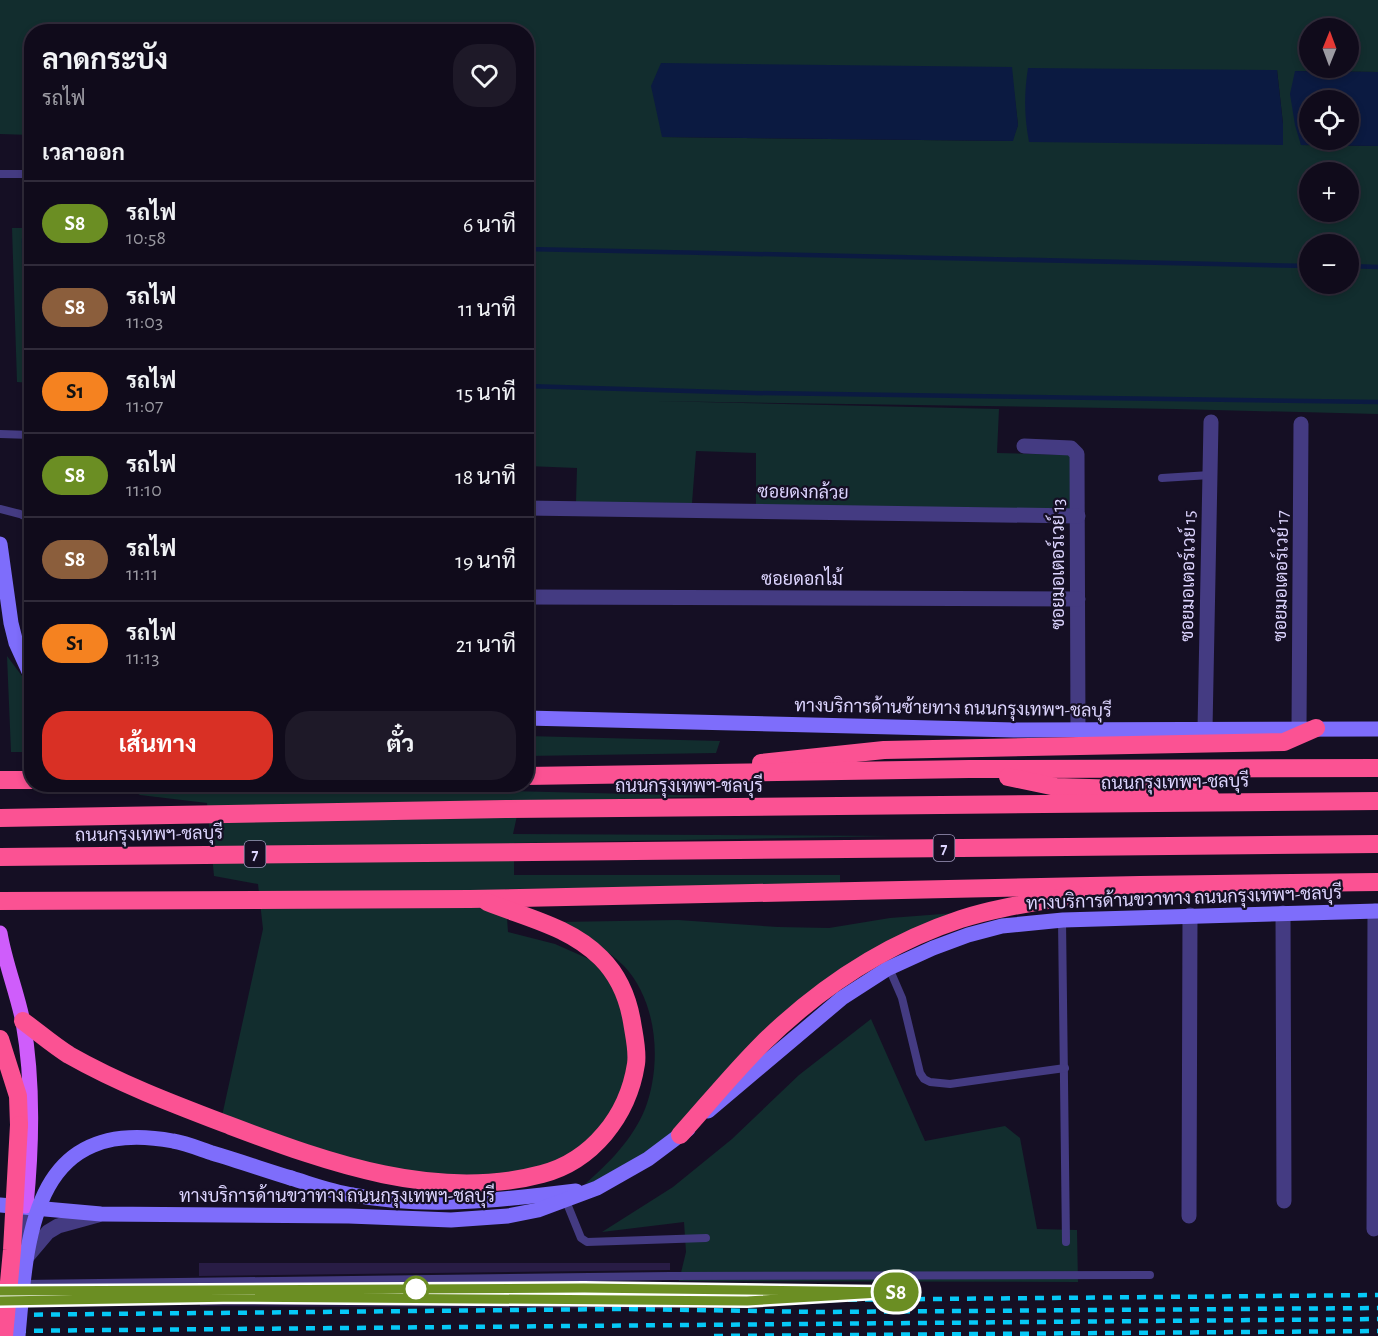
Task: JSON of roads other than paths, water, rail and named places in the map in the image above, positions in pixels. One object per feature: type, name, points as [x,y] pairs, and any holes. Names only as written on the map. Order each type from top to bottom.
[{"type":"highway","points":[[667,774],[884,750],[1284,742],[1307,728]]},
{"type":"highway","points":[[534,776],[969,769],[1378,768]]},
{"type":"highway","points":[[969,769],[1056,787],[1189,791],[1214,796],[1225,803]]},
{"type":"highway","points":[[0,780],[24,780]]},
{"type":"highway","name":"ถนนกรุงเทพฯ-ชลบุรี","points":[[0,818],[506,809],[1378,801]]},
{"type":"highway","name":"ถนนกรุงเทพฯ-ชลบุรี","points":[[0,856],[1378,844]]},
{"type":"highway","points":[[0,901],[475,899],[1378,882]]},
{"type":"highway","points":[[680,1135],[762,1044],[832,984],[879,954],[926,932],[972,916],[1008,907],[1140,885]]},
{"type":"highway","points":[[23,1021],[68,1054],[152,1096],[292,1150],[401,1179],[487,1184],[543,1174],[564,1167],[583,1156],[607,1133],[621,1109],[636,1063],[635,1036],[628,1001],[620,982],[603,960],[581,940],[535,919],[475,899]]},
{"type":"highway","points":[[0,1039],[18,1096],[19,1125],[12,1251],[3,1336]]},
{"type":"main road","points":[[0,544],[11,623],[16,643],[24,661]]},
{"type":"main road","points":[[0,621],[12,653],[24,668]]},
{"type":"main road","name":"ทางบริการด้านซ้ายทาง ถนนกรุงเทพฯ-ชลบุรี","points":[[534,718],[1078,731],[1378,729]]},
{"type":"main road","name":"ทางบริการด้านขวาทาง ถนนกรุงเทพฯ-ชลบุรี","points":[[0,1205],[101,1214],[480,1219],[528,1212],[566,1201],[597,1188],[648,1159],[680,1135],[842,998],[889,969],[933,948],[968,935],[1002,926],[1062,920],[1376,911]]},
{"type":"main road","points":[[0,933],[23,1021],[29,1067],[32,1119],[26,1206]]},
{"type":"main road","points":[[18,1336],[25,1261],[33,1222],[46,1189],[60,1170],[80,1151],[101,1142],[125,1137],[176,1141],[351,1195],[397,1201],[445,1203],[597,1188]]},
{"type":"street","name":"ซอยมอเตอร์เวย์ 15","points":[[1205,729],[1211,422]]},
{"type":"street","name":"ซอยมอเตอร์เวย์ 17","points":[[1302,424],[1307,728]]},
{"type":"street","name":"ซอยมอเตอร์เวย์ 13","points":[[1024,446],[1071,448],[1075,450],[1078,459],[1078,731]]},
{"type":"street","name":"ซอยดงกล้วย","points":[[534,508],[1078,516]]},
{"type":"street","name":"ซอยดอกไม้","points":[[534,597],[1078,599]]},
{"type":"street","points":[[1374,1229],[1376,911]]},
{"type":"street","points":[[1283,914],[1284,1202]]},
{"type":"street","points":[[1189,1216],[1190,915]]},
{"type":"street","points":[[3,1336],[22,1284],[17,1266],[26,1206]]},
{"type":"street","points":[[17,1266],[48,1232],[58,1226],[101,1214]]},
{"type":"street","points":[[0,1264],[17,1266]]},
{"type":"lane","points":[[0,174],[24,174]]},
{"type":"lane","points":[[0,434],[24,435]]},
{"type":"lane","points":[[1162,478],[1210,475]]},
{"type":"lane","points":[[0,509],[24,516]]},
{"type":"lane","points":[[1062,920],[1066,1242]]},
{"type":"lane","points":[[889,969],[902,998],[920,1073],[924,1079],[930,1082],[950,1084],[1065,1068]]},
{"type":"lane","points":[[566,1201],[581,1238],[587,1242],[706,1238]]},
{"type":"lane","points":[[22,1284],[670,1276],[1150,1275]]},
{"type":"water","points":[[661,63],[1012,67],[1018,125],[1013,141],[662,137],[651,86]]},
{"type":"water","points":[[1028,68],[1277,70],[1283,145],[1029,142],[1025,105]]},
{"type":"water","points":[[1295,71],[1299,71],[1299,78],[1359,78],[1359,72],[1378,72],[1378,146],[1359,146],[1359,90],[1299,90],[1299,138],[1290,94]]},
{"type":"waterway","points":[[534,249],[1299,266]]},
{"type":"waterway","points":[[1359,266],[1378,267]]},
{"type":"waterway","points":[[534,386],[754,393],[1378,402]]},
{"type":"railway","points":[[339,1289],[584,1288],[852,1292]]},
{"type":"railway","points":[[0,1291],[117,1290]]},
{"type":"railway","points":[[712,1301],[1378,1295]]},
{"type":"railway","points":[[0,1301],[238,1297],[598,1300]]},
{"type":"railway","points":[[0,1315],[624,1309],[823,1312],[1378,1308]]},
{"type":"railway","points":[[0,1331],[1378,1319]]},
{"type":"railway","points":[[714,1336],[1378,1331]]},
{"type":"train","name":"S8","points":[[0,1291],[584,1288],[896,1292],[747,1301],[238,1297],[0,1301]]}]
